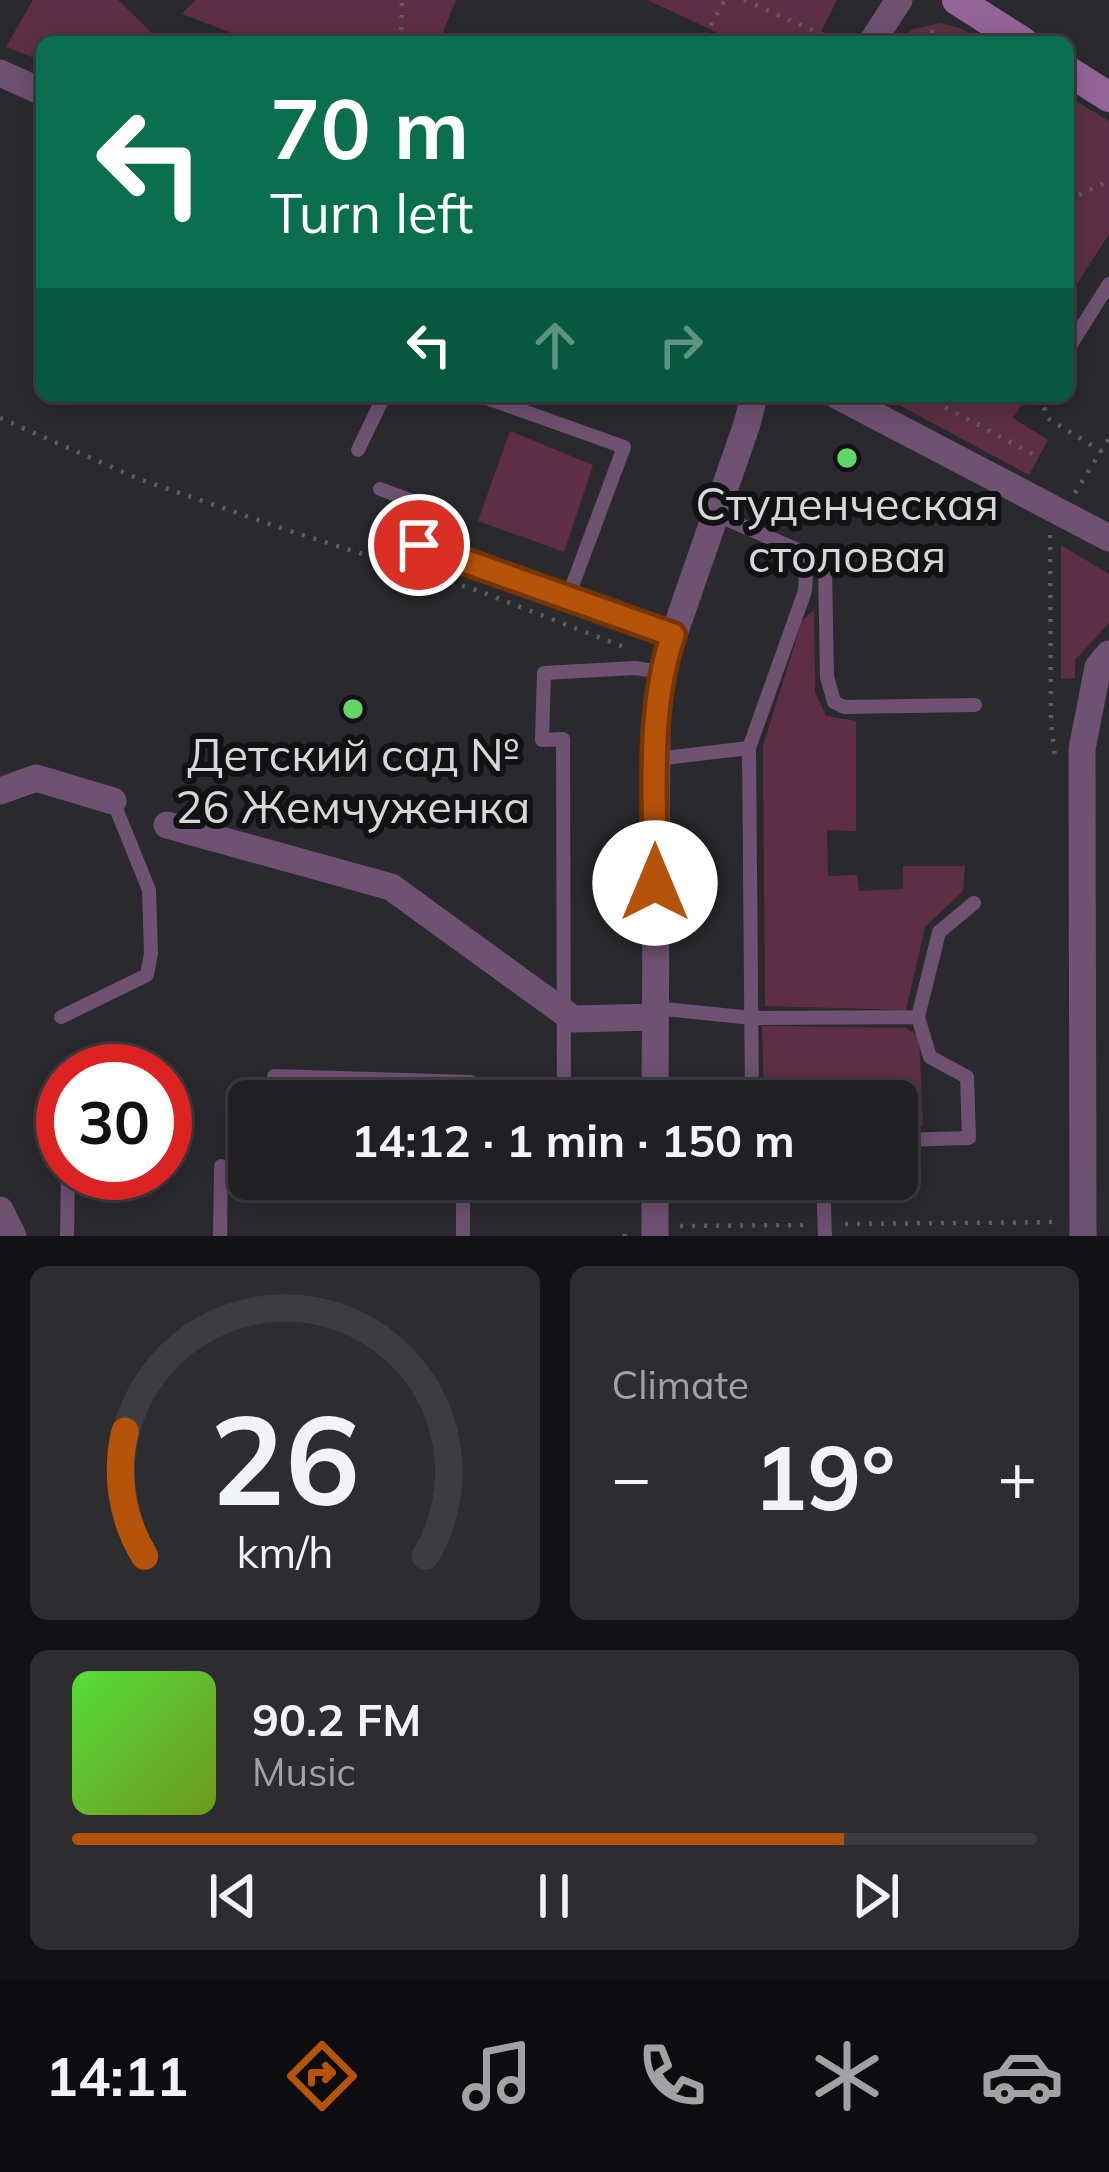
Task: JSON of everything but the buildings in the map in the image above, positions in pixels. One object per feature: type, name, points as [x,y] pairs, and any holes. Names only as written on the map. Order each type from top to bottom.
[{"type":"street","points":[[876,36],[898,0]]},
{"type":"street","points":[[956,0],[1013,36]]},
{"type":"street","points":[[0,73],[36,89]]},
{"type":"street","points":[[1074,74],[1109,97]]},
{"type":"street","points":[[655,1080],[657,703],[673,635],[752,402]]},
{"type":"street","points":[[849,402],[1109,538]]},
{"type":"street","points":[[1072,1229],[1082,748],[1098,667],[1109,653]]},
{"type":"street","points":[[0,791],[36,778],[112,801]]},
{"type":"street","points":[[167,825],[391,887],[573,1019],[655,1012]]},
{"type":"street","points":[[660,1200],[668,1231]]},
{"type":"street","points":[[0,1210],[13,1236]]},
{"type":"lane","points":[[1074,339],[1109,284]]},
{"type":"lane","points":[[358,450],[381,402]]},
{"type":"lane","points":[[498,402],[624,447],[568,597]]},
{"type":"lane","points":[[380,489],[410,500],[419,545],[673,635]]},
{"type":"lane","points":[[715,514],[807,554],[825,567],[827,677],[834,702],[844,706],[975,705]]},
{"type":"lane","points":[[752,1080],[749,748],[805,591],[807,554]]},
{"type":"lane","points":[[564,1080],[563,740],[542,740],[544,673],[635,668],[662,673]]},
{"type":"lane","points":[[656,759],[749,748]]},
{"type":"lane","points":[[61,1017],[147,975],[151,953],[148,890],[112,801]]},
{"type":"lane","points":[[918,1139],[969,1138],[967,1077],[930,1058],[918,1017],[939,932],[974,903]]},
{"type":"lane","points":[[655,1012],[752,1018],[918,1017]]},
{"type":"lane","points":[[274,1076],[405,1080]]},
{"type":"lane","points":[[220,1236],[221,1166]]},
{"type":"lane","points":[[67,1236],[68,1200]]},
{"type":"lane","points":[[463,1200],[463,1236]]},
{"type":"lane","points":[[823,1200],[824,1230]]},
{"type":"path","points":[[401,36],[402,0]]},
{"type":"path","points":[[705,36],[725,0]]},
{"type":"path","points":[[744,0],[826,36]]},
{"type":"path","points":[[932,29],[933,36]]},
{"type":"path","points":[[1074,197],[1109,181]]},
{"type":"path","points":[[935,402],[1038,458]]},
{"type":"path","points":[[1043,402],[1047,418],[1109,456]]},
{"type":"path","points":[[0,418],[139,479],[479,591],[639,653]]},
{"type":"path","points":[[1075,493],[1109,438]]},
{"type":"path","points":[[668,1231],[1072,1229]]},
{"type":"shaded area","points":[[33,0],[118,0],[152,33],[169,36],[36,36],[36,59],[6,47]]},
{"type":"shaded area","points":[[195,0],[456,0],[441,36],[239,36],[182,14]]},
{"type":"shaded area","points":[[647,0],[837,0],[819,36],[725,36]]},
{"type":"shaded area","points":[[941,23],[973,36],[903,36]]},
{"type":"shaded area","points":[[1074,100],[1109,121],[1109,234],[1074,289]]},
{"type":"shaded area","points":[[893,402],[1023,402],[1013,418],[1048,440],[1029,475]]},
{"type":"shaded area","points":[[510,431],[593,465],[564,552],[478,521]]},
{"type":"shaded area","points":[[1061,545],[1109,574],[1109,623],[1075,660],[1075,678],[1061,679]]},
{"type":"shaded area","points":[[814,610],[815,692],[826,716],[856,721],[856,831],[827,830],[828,876],[857,875],[859,891],[903,889],[903,866],[965,866],[963,891],[925,927],[906,1010],[765,1006],[763,746],[802,621]]},
{"type":"shaded area","points":[[762,1026],[906,1028],[919,1036],[923,1126],[918,1126],[918,1080],[763,1080]]},
{"type":"place","name":"Студенческая столовая","points":[[847,458]]},
{"type":"place","name":"Детский сад № 26 Жемчуженка","points":[[353,709]]},
{"type":"route","points":[[419,545],[673,635],[657,703],[655,883]]}]
